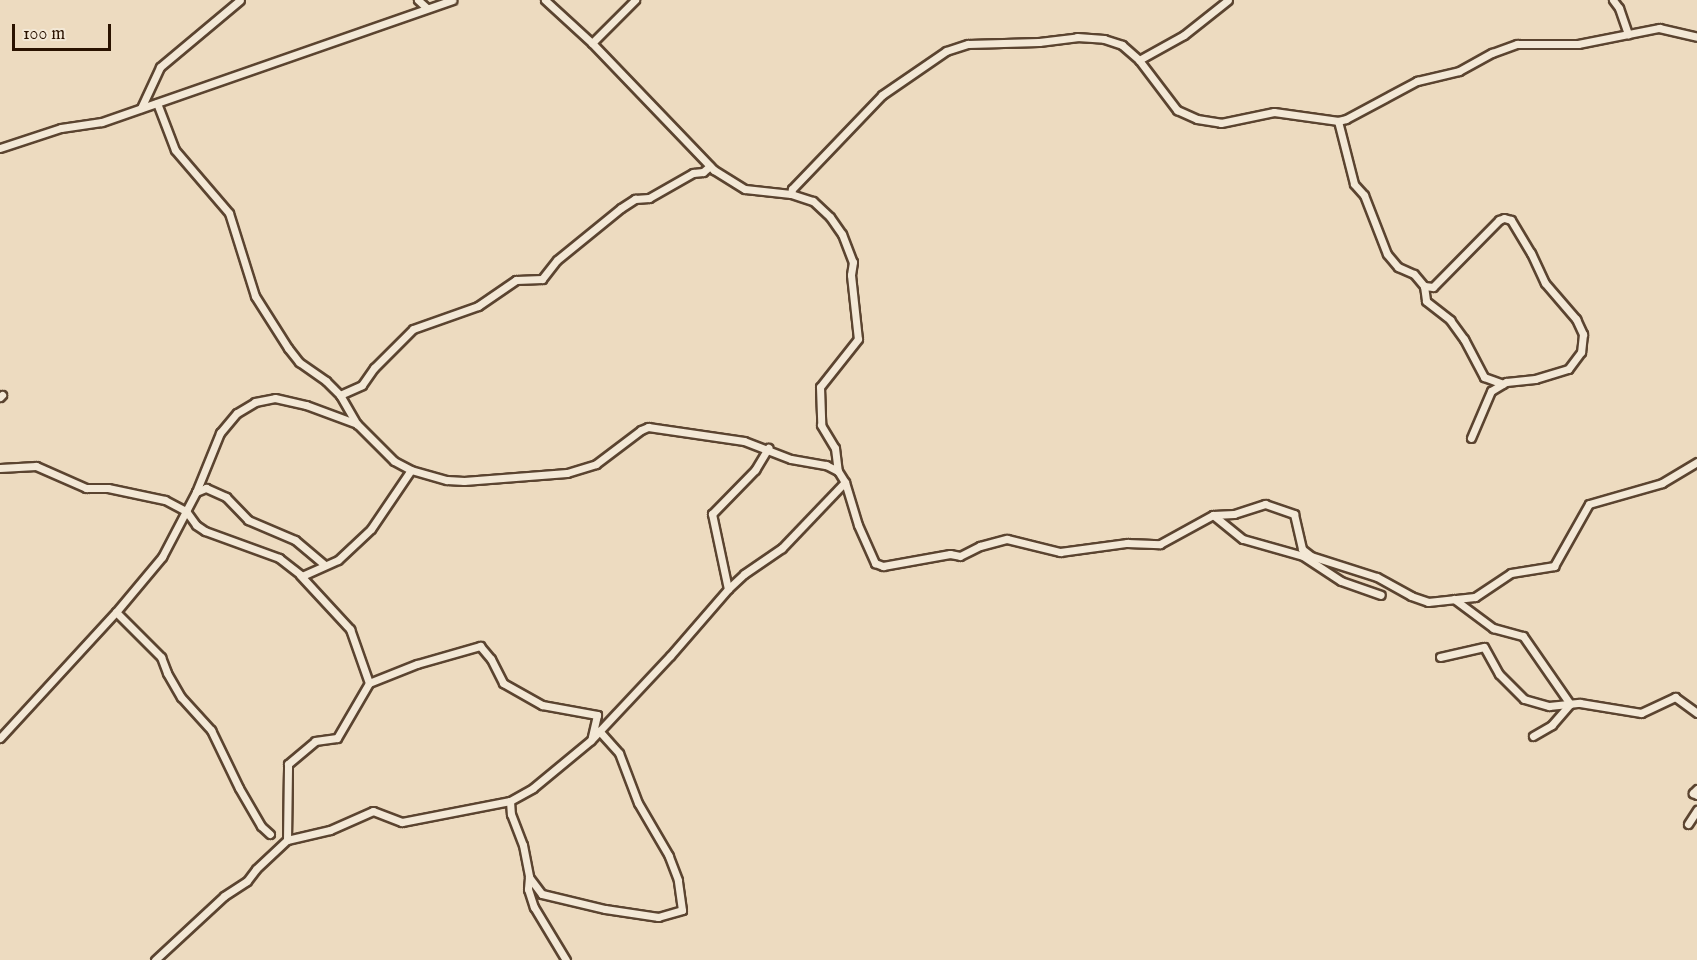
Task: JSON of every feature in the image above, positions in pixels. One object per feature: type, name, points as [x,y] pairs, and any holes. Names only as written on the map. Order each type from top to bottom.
[{"type":"street","points":[[141,108],[160,67],[240,0]]},
{"type":"street","points":[[418,0],[427,8]]},
{"type":"street","points":[[0,147],[54,129],[102,122],[452,0]]},
{"type":"street","points":[[545,0],[592,43],[710,166],[728,180],[745,189],[791,194],[813,201],[830,217],[842,234],[853,262],[851,275],[858,339],[820,387],[821,425],[835,448],[838,471],[845,483],[858,525],[875,563],[883,566],[950,554],[960,556],[980,546],[1007,539],[1060,552],[1127,543],[1160,544],[1213,515],[1242,512],[1264,504],[1284,508],[1294,514],[1302,549],[1311,556],[1377,577],[1411,596],[1428,602],[1474,597],[1511,573],[1554,566],[1589,504],[1662,483],[1697,462]]},
{"type":"street","points":[[592,43],[635,0]]},
{"type":"street","points":[[1139,60],[1184,35],[1228,0]]},
{"type":"street","points":[[1613,0],[1619,8],[1628,34]]},
{"type":"street","points":[[791,194],[792,189],[882,95],[909,74],[957,46],[1077,37],[1104,39],[1122,45],[1139,60],[1170,104],[1177,110],[1197,119],[1221,123],[1274,112],[1338,121],[1363,111],[1417,81],[1458,71],[1504,47],[1516,44],[1578,44],[1659,28],[1697,38]]},
{"type":"street","points":[[157,104],[175,150],[229,213],[258,302],[272,319],[293,355],[340,394],[357,424],[394,461],[411,470],[447,480],[464,481],[567,473],[596,464],[641,430],[648,428],[722,436],[768,448],[791,459],[826,465],[838,471]]},
{"type":"street","points":[[1338,121],[1354,184],[1364,195],[1387,254],[1398,267],[1414,274],[1424,286],[1426,301],[1450,320],[1464,339],[1484,377],[1503,384]]},
{"type":"street","points":[[340,394],[362,385],[374,368],[413,329],[478,306],[516,280],[542,279],[557,260],[621,208],[635,200],[649,198],[693,173],[703,172],[710,166]]},
{"type":"street","points":[[1424,286],[1433,286],[1438,283],[1499,220],[1504,218],[1511,220],[1531,253],[1545,283],[1576,319],[1583,334],[1581,352],[1568,369],[1535,379],[1514,380],[1489,393],[1471,438]]},
{"type":"street","points":[[0,738],[116,612],[162,557],[196,492],[220,433],[237,413],[255,402],[275,398],[288,400],[357,424]]},
{"type":"street","points":[[728,589],[712,514],[755,470],[768,448]]},
{"type":"street","points":[[0,468],[36,466],[86,488],[135,492],[165,500],[186,511],[196,525],[205,531],[279,558],[300,575],[350,629],[369,683]]},
{"type":"street","points":[[300,575],[338,560],[371,529],[411,470]]},
{"type":"street","points":[[155,960],[224,896],[247,881],[287,840],[330,830],[373,811],[402,822],[510,801],[533,788],[591,740],[670,656],[728,589],[744,574],[782,549],[845,483]]},
{"type":"street","points":[[196,492],[206,488],[226,497],[248,520],[295,540],[325,566]]},
{"type":"street","points":[[1213,515],[1243,539],[1303,556],[1341,581],[1381,596]]},
{"type":"street","points":[[1455,599],[1493,628],[1523,636],[1570,704]]},
{"type":"street","points":[[116,612],[161,657],[181,697],[211,730],[239,788],[261,826],[270,834]]},
{"type":"street","points":[[287,840],[288,764],[315,741],[337,738],[369,683],[417,664],[480,646],[491,659],[503,683],[542,705],[597,715],[591,740]]},
{"type":"street","points":[[1440,657],[1484,647],[1498,674],[1524,699],[1549,706],[1580,703],[1641,713],[1675,697],[1697,713]]},
{"type":"street","points":[[1533,736],[1552,725],[1570,704]]},
{"type":"street","points":[[530,877],[546,896],[605,909],[658,917],[682,910],[678,879],[669,856],[638,803],[619,753],[599,731]]},
{"type":"street","points":[[1697,789],[1693,793],[1697,795]]},
{"type":"street","points":[[510,801],[511,814],[523,845],[530,877],[528,890],[534,907],[566,960]]},
{"type":"street","points":[[1688,824],[1697,810]]}]
